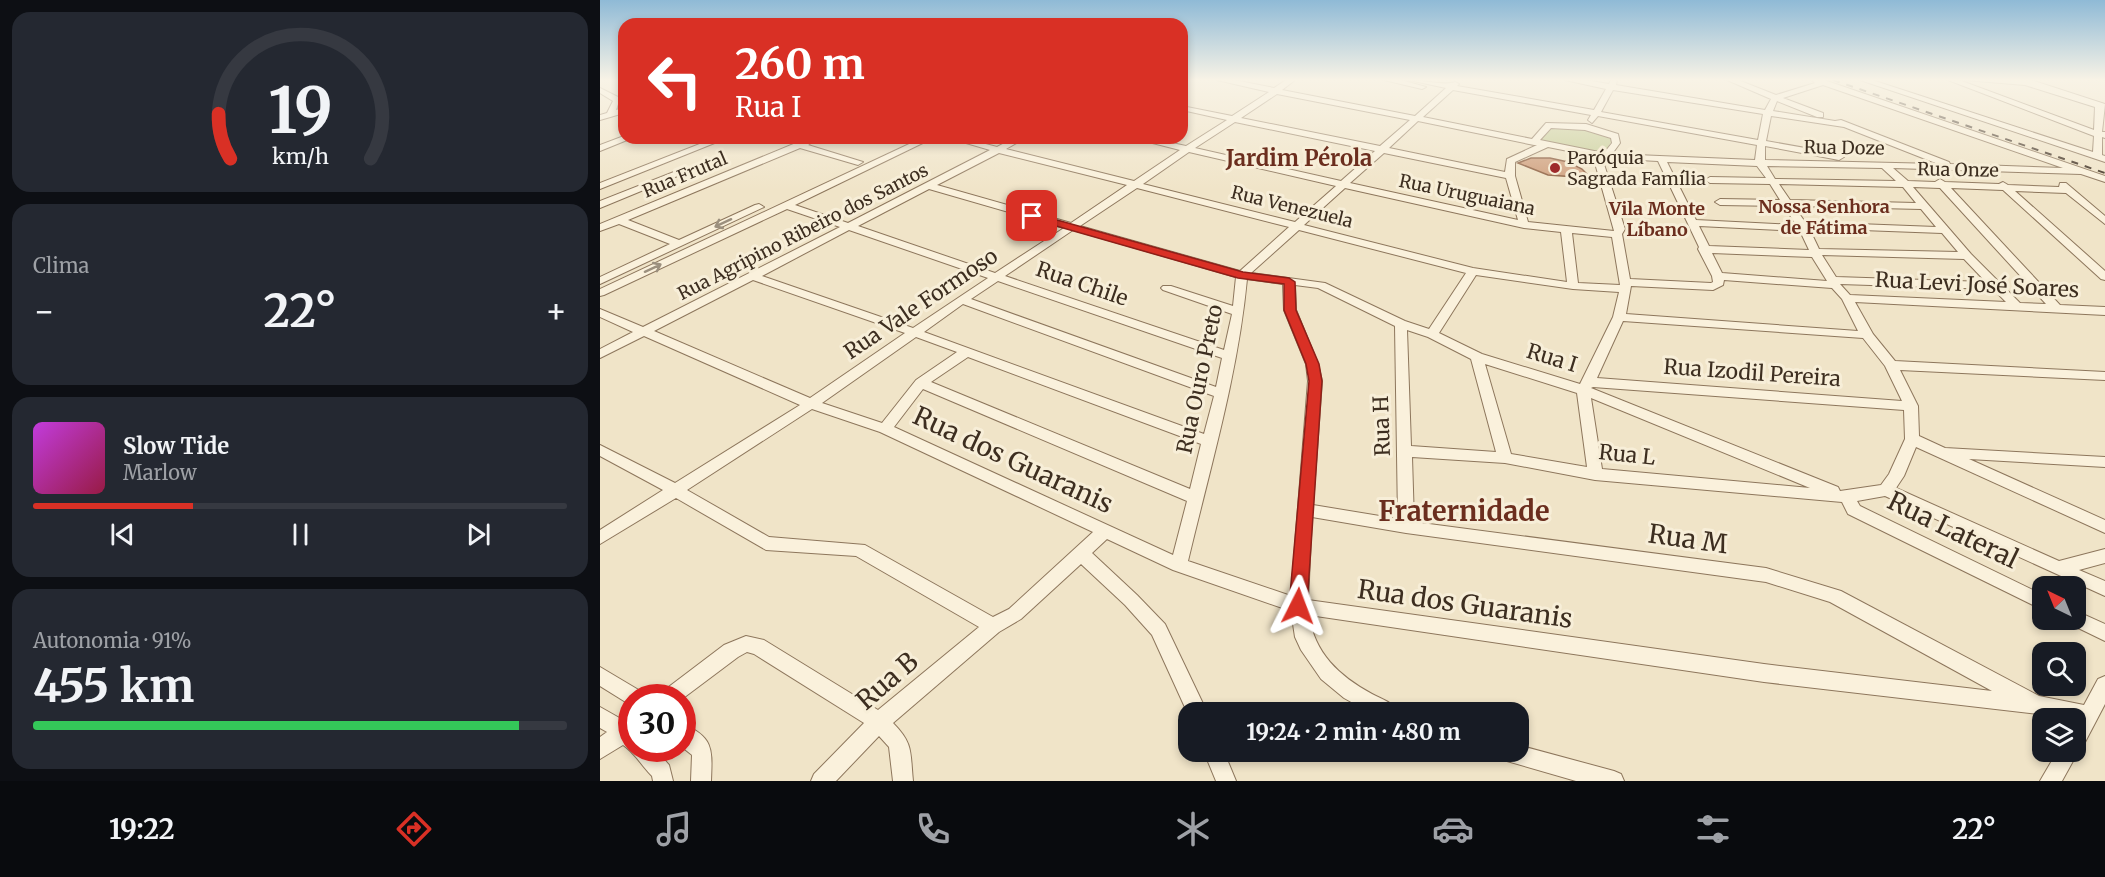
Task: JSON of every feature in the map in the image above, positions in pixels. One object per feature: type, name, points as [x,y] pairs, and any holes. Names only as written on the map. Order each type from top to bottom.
[{"type":"street","points":[[1220,116],[1510,176]]},
{"type":"street","name":"Rua Vale Formoso","points":[[600,538],[811,404],[962,300],[1241,116]]},
{"type":"street","name":"Rua Doze","points":[[1403,116],[1602,156],[1760,164],[1843,164],[2047,172],[2082,171]]},
{"type":"street","points":[[1242,276],[1418,116]]},
{"type":"street","points":[[1586,127],[1595,116]]},
{"type":"street","points":[[1597,116],[1761,146],[1887,165],[1967,256],[2016,306]]},
{"type":"street","points":[[1767,116],[1760,164],[1803,227],[1833,283],[1846,298],[1867,335],[1891,364],[1911,406],[1912,439],[1896,476],[1886,490],[2105,589]]},
{"type":"street","points":[[1794,116],[1845,125]]},
{"type":"street","points":[[1823,116],[1958,168]]},
{"type":"street","points":[[1920,116],[2105,179]]},
{"type":"street","points":[[1974,116],[2101,158],[2102,116]]},
{"type":"street","points":[[2050,116],[2101,135]]},
{"type":"street","points":[[1534,142],[1550,125],[1586,127],[1615,136],[1616,142],[1602,156],[1620,229],[1617,234],[1625,286],[1619,317],[1586,386],[1595,474]]},
{"type":"street","points":[[600,148],[618,142]]},
{"type":"street","points":[[600,186],[708,144]]},
{"type":"street","points":[[600,281],[897,144]]},
{"type":"street","points":[[600,293],[916,144]]},
{"type":"street","name":"Rua Venezuela","points":[[973,144],[1473,271],[1573,286],[1625,286],[1717,281],[1998,286]]},
{"type":"street","name":"Rua Agripino Ribeiro dos Santos","points":[[600,354],[1010,144]]},
{"type":"street","name":"Rua Uruguaiana","points":[[1162,144],[1524,225],[1617,234]]},
{"type":"street","points":[[800,145],[858,162]]},
{"type":"street","name":"Rua Frutal","points":[[600,228],[800,145]]},
{"type":"street","points":[[1524,225],[1510,176],[1510,161],[1545,145]]},
{"type":"street","points":[[1761,146],[1843,164]]},
{"type":"street","points":[[1662,160],[1717,281]]},
{"type":"street","points":[[661,163],[718,180]]},
{"type":"street","points":[[1923,167],[2055,307]]},
{"type":"street","points":[[1982,169],[2006,187],[2105,277]]},
{"type":"street","points":[[600,205],[687,170]]},
{"type":"street","points":[[2047,172],[2105,220]]},
{"type":"street","name":"Rua Onze","points":[[1710,180],[2068,190]]},
{"type":"street","name":"Rua I","points":[[929,186],[1242,276],[1321,285],[1401,324],[1432,334],[1477,357],[1586,386],[1847,497]]},
{"type":"street","points":[[1720,202],[1924,206]]},
{"type":"street","name":"Rua Chile","points":[[786,205],[1228,356]]},
{"type":"street","points":[[619,220],[678,244]]},
{"type":"street","points":[[1691,223],[1945,230]]},
{"type":"street","points":[[1566,230],[1573,286]]},
{"type":"street","points":[[1703,249],[1967,256]]},
{"type":"street","points":[[1432,334],[1473,271]]},
{"type":"street","points":[[752,276],[916,333],[1208,441]]},
{"type":"street","name":"Rua Ouro Preto","points":[[1179,565],[1221,394],[1238,312],[1242,276]]},
{"type":"street","points":[[1289,282],[1290,310],[1312,364],[1315,381],[1298,606],[1305,638],[1314,656],[1333,678],[1368,702]]},
{"type":"street","points":[[1167,288],[1238,312]]},
{"type":"street","name":"Rua Levi José Soares","points":[[1846,298],[2105,311]]},
{"type":"street","points":[[962,300],[1221,394]]},
{"type":"street","name":"Rua dos Guaranis","points":[[600,313],[811,404],[885,429],[1179,565],[1298,606],[1764,673],[2038,705],[2090,716]]},
{"type":"street","points":[[1619,317],[1867,335]]},
{"type":"street","name":"Rua H","points":[[1401,324],[1406,527]]},
{"type":"street","points":[[885,429],[921,383],[966,352]]},
{"type":"street","points":[[1477,357],[1505,458]]},
{"type":"street","points":[[1891,364],[2105,376]]},
{"type":"street","points":[[921,383],[1196,498]]},
{"type":"street","name":"Rua Izodil Pereira","points":[[1586,386],[1911,406]]},
{"type":"street","points":[[1912,439],[2105,527]]},
{"type":"street","points":[[600,450],[766,543],[859,550],[993,626]]},
{"type":"street","name":"Rua L","points":[[1404,451],[1505,458],[1595,474],[1847,497],[1886,490]]},
{"type":"street","points":[[1940,451],[2105,462]]},
{"type":"street","name":"Rua Lateral","points":[[1847,497],[1854,510],[2032,598]]},
{"type":"street","name":"Rua M","points":[[1304,510],[1406,527],[1766,575],[1835,596],[2038,705]]},
{"type":"street","name":"Rua B","points":[[821,781],[879,722],[993,626],[1015,614],[1105,531]]},
{"type":"street","points":[[1080,553],[1131,600],[1159,630],[1192,702]]},
{"type":"street","points":[[2058,568],[2105,556]]},
{"type":"street","points":[[2086,624],[2105,633]]},
{"type":"street","points":[[687,684],[731,651],[746,644],[758,646],[879,722],[899,743],[903,781]]},
{"type":"street","points":[[600,676],[618,687]]},
{"type":"street","points":[[2086,723],[2105,685]]},
{"type":"street","points":[[600,716],[618,726]]},
{"type":"street","points":[[600,749],[618,738]]},
{"type":"street","points":[[696,745],[702,750],[702,781]]},
{"type":"street","points":[[1529,758],[1614,781]]},
{"type":"street","points":[[653,762],[662,772],[663,781]]},
{"type":"street","points":[[1218,762],[1226,781]]},
{"type":"street","points":[[2050,781],[2062,762]]},
{"type":"green space","points":[[1558,125],[1599,132],[1613,139],[1604,154],[1540,141],[1550,127]]},
{"type":"building","name":"Paróquia Sagrada Família","points":[[1531,158],[1550,158],[1568,162],[1582,169],[1591,178],[1548,175],[1518,163]]},
{"type":"railway","points":[[1940,116],[2105,173]]},
{"type":"place","name":"Paróquia Sagrada Família","points":[[1555,168]]},
{"type":"district","name":"Jardim Pérola","points":[[1299,158]]},
{"type":"district","name":"Nossa Senhora de Fátima","points":[[1824,217]]},
{"type":"district","name":"Vila Monte Líbano","points":[[1657,219]]},
{"type":"district","name":"Fraternidade","points":[[1464,512]]},
{"type":"route","points":[[1032,216],[1242,276],[1289,282],[1290,310],[1312,364],[1315,381],[1298,606]]}]
